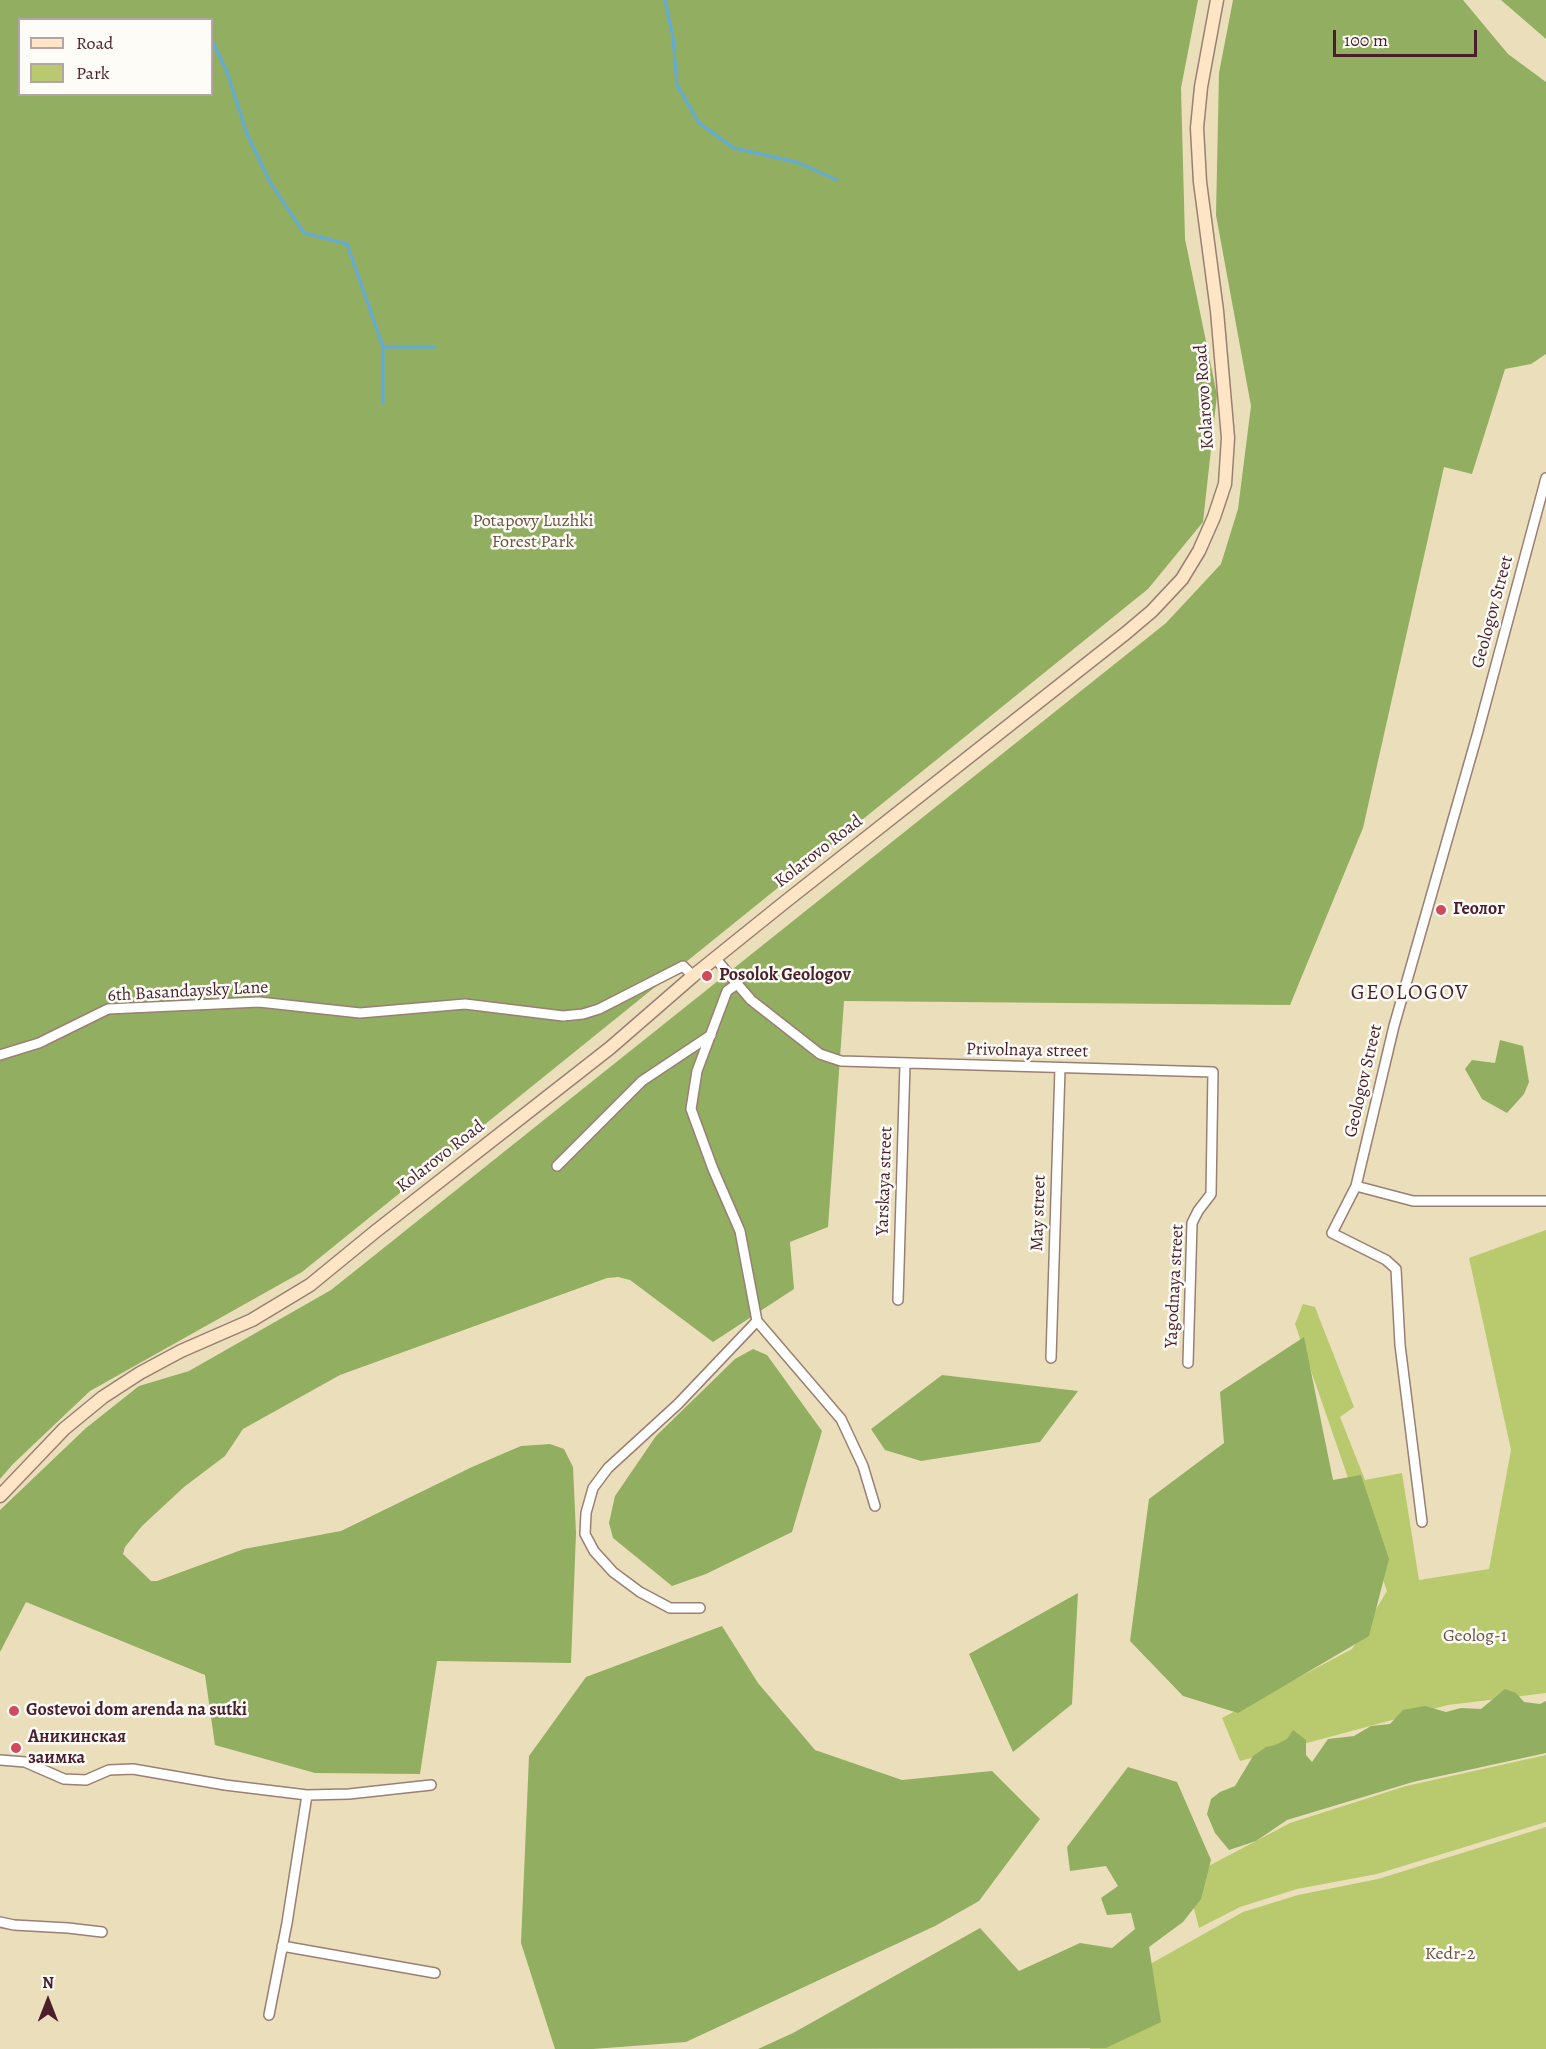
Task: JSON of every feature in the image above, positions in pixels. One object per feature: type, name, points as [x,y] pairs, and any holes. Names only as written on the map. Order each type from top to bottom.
[{"type":"street","name":"Kolarovo Road","points":[[0,1496],[64,1429],[104,1397],[140,1373],[181,1351],[252,1320],[310,1285],[610,1048],[715,958],[1126,633],[1152,611],[1182,579],[1199,551],[1225,484],[1228,438],[1217,311],[1200,182],[1197,128],[1201,87],[1217,0]]},
{"type":"street","name":"Geologov Street","points":[[1422,1522],[1400,1345],[1395,1269],[1386,1260],[1332,1233],[1356,1186],[1394,1026],[1478,732],[1546,478]]},
{"type":"street","points":[[715,958],[751,1000],[820,1054],[841,1061],[905,1064]]},
{"type":"street","name":"6th Basandaysky Lane","points":[[0,1055],[39,1043],[108,1009],[259,1002],[360,1013],[465,1004],[563,1016],[599,1010],[683,966],[693,976]]},
{"type":"street","points":[[737,984],[727,992],[697,1071],[692,1109],[713,1169],[740,1231],[757,1321],[841,1419],[863,1466],[875,1506]]},
{"type":"street","points":[[557,1166],[642,1081],[711,1035]]},
{"type":"street","name":"Privolnaya street","points":[[905,1064],[1213,1072]]},
{"type":"street","name":"Yarskaya street","points":[[898,1300],[905,1064]]},
{"type":"street","name":"May street","points":[[1051,1358],[1060,1068]]},
{"type":"street","name":"Yagodnaya street","points":[[1188,1363],[1192,1223],[1211,1194],[1213,1072]]},
{"type":"street","points":[[1356,1186],[1413,1201],[1546,1201]]},
{"type":"street","points":[[700,1608],[670,1608],[640,1592],[613,1572],[594,1551],[585,1534],[586,1513],[593,1488],[608,1468],[678,1404],[757,1321]]},
{"type":"street","points":[[0,1760],[25,1762],[64,1779],[86,1780],[109,1770],[133,1769],[225,1785],[307,1795],[349,1794],[432,1785]]},
{"type":"street","points":[[269,2015],[307,1795]]},
{"type":"street","points":[[0,1922],[102,1932]]},
{"type":"street","points":[[282,1946],[435,1973]]},
{"type":"green space","name":"Potapovy Luzhki Forest Park","points":[[0,0],[1198,0],[1181,88],[1185,239],[1217,395],[1203,522],[1148,589],[302,1272],[90,1391],[0,1479]]},
{"type":"green space","points":[[1233,0],[1463,0],[1508,54],[1546,82],[1546,354],[1531,364],[1505,369],[1472,474],[1444,467],[1363,828],[1290,1005],[844,1001],[828,1227],[790,1242],[794,1289],[713,1342],[630,1280],[618,1277],[607,1278],[340,1375],[243,1429],[225,1456],[184,1487],[142,1526],[125,1547],[123,1554],[151,1581],[157,1581],[244,1549],[341,1531],[472,1467],[521,1446],[550,1444],[564,1449],[573,1467],[576,1533],[571,1663],[437,1661],[420,1774],[315,1773],[215,1745],[205,1675],[26,1602],[0,1652],[0,1510],[86,1428],[139,1386],[189,1371],[331,1290],[1166,623],[1221,564],[1238,509],[1251,406],[1216,215],[1219,73]]},
{"type":"green space","points":[[1501,0],[1546,0],[1546,39]]},
{"type":"green space","points":[[1500,1040],[1523,1046],[1529,1082],[1524,1094],[1507,1113],[1482,1099],[1465,1069],[1472,1060],[1495,1063]]},
{"type":"green space","name":"Geolog-1","points":[[1546,1230],[1546,1693],[1448,1705],[1240,1761],[1222,1718],[1352,1649],[1387,1591],[1295,1324],[1303,1304],[1315,1307],[1354,1407],[1340,1417],[1365,1480],[1402,1473],[1419,1580],[1489,1569],[1511,1450],[1469,1258]]},
{"type":"green space","points":[[1304,1337],[1333,1480],[1361,1475],[1389,1559],[1369,1636],[1238,1713],[1183,1696],[1130,1641],[1149,1499],[1224,1443],[1220,1392]]},
{"type":"green space","points":[[753,1349],[767,1355],[822,1431],[792,1532],[706,1574],[672,1586],[613,1538],[609,1523],[615,1496],[656,1436],[735,1359]]},
{"type":"green space","points":[[942,1375],[1078,1391],[1040,1442],[921,1461],[885,1450],[871,1429]]},
{"type":"green space","points":[[1078,1593],[1072,1704],[1013,1752],[969,1654]]},
{"type":"green space","points":[[722,1626],[758,1683],[815,1750],[902,1780],[992,1771],[1040,1819],[979,1901],[935,1926],[686,2042],[593,2049],[555,2049],[521,1943],[529,1756],[586,1677]]},
{"type":"green space","points":[[1505,1689],[1516,1693],[1524,1702],[1540,1704],[1546,1701],[1546,1753],[1413,1782],[1287,1820],[1256,1841],[1229,1850],[1215,1833],[1207,1814],[1211,1799],[1220,1792],[1235,1786],[1253,1756],[1266,1747],[1287,1739],[1293,1730],[1306,1740],[1306,1755],[1312,1762],[1328,1739],[1354,1736],[1371,1726],[1390,1724],[1403,1710],[1425,1706],[1446,1712],[1461,1708],[1481,1709]]},
{"type":"green space","points":[[1546,1755],[1546,1822],[1377,1874],[1297,1889],[1240,1907],[1199,1928],[1186,1878],[1290,1823],[1406,1786]]},
{"type":"green space","points":[[1128,1767],[1177,1782],[1211,1860],[1201,1899],[1183,1922],[1149,1947],[1161,2022],[1106,2048],[758,2049],[793,2033],[980,1928],[1019,1971],[1080,1943],[1112,1948],[1135,1929],[1131,1913],[1107,1915],[1101,1898],[1118,1886],[1106,1866],[1070,1871],[1067,1847]]},
{"type":"green space","name":"Kedr-2","points":[[1546,1827],[1546,2049],[1090,2049],[1087,2010],[1102,1991],[1243,1912],[1298,1895],[1378,1879]]},
{"type":"waterway","points":[[665,0],[673,37],[677,85],[699,123],[734,148],[796,162],[837,180]]},
{"type":"waterway","points":[[213,42],[227,72],[247,134],[270,182],[304,233],[347,244],[383,347],[435,347]]},
{"type":"waterway","points":[[383,347],[383,403]]},
{"type":"place","name":"Геолог","points":[[1441,910]]},
{"type":"place","name":"Posolok Geologov","points":[[707,976]]},
{"type":"place","name":"Gostevoi dom arenda na sutki","points":[[14,1711]]},
{"type":"place","name":"Аникинская заимка","points":[[16,1748]]},
{"type":"district","name":"GEOLOGOV","points":[[1410,994]]}]
